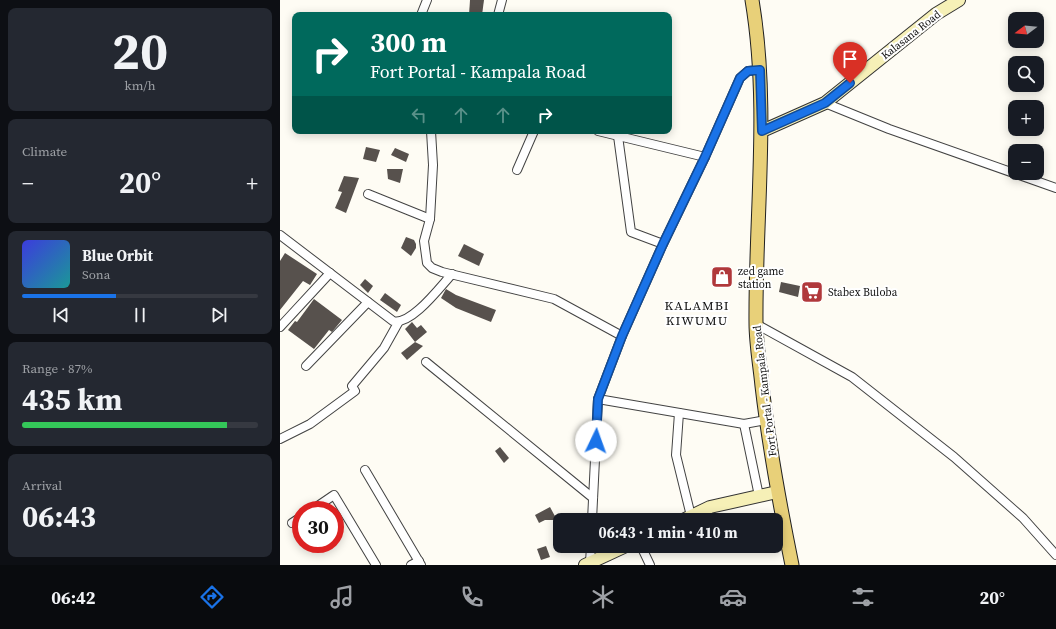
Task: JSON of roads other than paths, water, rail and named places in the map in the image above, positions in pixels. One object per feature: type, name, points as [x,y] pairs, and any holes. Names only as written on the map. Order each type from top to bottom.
[{"type":"main road","name":"Fort Portal - Kampala Road","points":[[752,0],[757,29],[762,131],[756,324],[766,420],[792,565]]},
{"type":"street","points":[[422,12],[427,0]]},
{"type":"street","points":[[499,12],[502,0]]},
{"type":"street","name":"Kalasana Road","points":[[762,131],[825,103],[936,14],[959,0]]},
{"type":"street","points":[[592,513],[598,399],[622,336],[740,78],[748,71],[760,70]]},
{"type":"street","points":[[825,103],[889,129],[1056,188]]},
{"type":"street","points":[[432,134],[433,165],[430,219],[424,241],[427,263],[432,268],[452,274],[554,299],[622,336]]},
{"type":"street","points":[[517,170],[533,134]]},
{"type":"street","points":[[610,134],[705,157]]},
{"type":"street","points":[[618,136],[631,232],[663,244]]},
{"type":"street","points":[[368,194],[430,219]]},
{"type":"street","points":[[280,235],[393,321],[398,323]]},
{"type":"street","points":[[280,328],[330,272]]},
{"type":"street","points":[[280,439],[310,424],[355,391],[352,386],[384,348],[398,323],[412,316],[452,274]]},
{"type":"street","points":[[306,366],[368,302]]},
{"type":"street","points":[[756,324],[852,377],[954,457],[1023,518],[1056,555]]},
{"type":"street","points":[[426,362],[593,498]]},
{"type":"street","points":[[598,399],[744,424],[766,420]]},
{"type":"street","points":[[679,413],[676,455],[686,513]]},
{"type":"street","points":[[744,424],[759,496]]},
{"type":"street","points":[[365,470],[417,564]]},
{"type":"street","points":[[697,513],[710,507],[778,492]]},
{"type":"street","points":[[325,501],[334,495],[338,501]]},
{"type":"street","points":[[344,512],[376,565]]},
{"type":"street","points":[[588,564],[590,553]]},
{"type":"street","points":[[588,564],[611,553]]},
{"type":"street","points":[[644,553],[650,565]]},
{"type":"place","name":"zed game station","points":[[722,277]]},
{"type":"place","name":"Stabex Buloba","points":[[812,292]]},
{"type":"district","name":"KALAMBI KIWUMU","points":[[697,312]]}]
